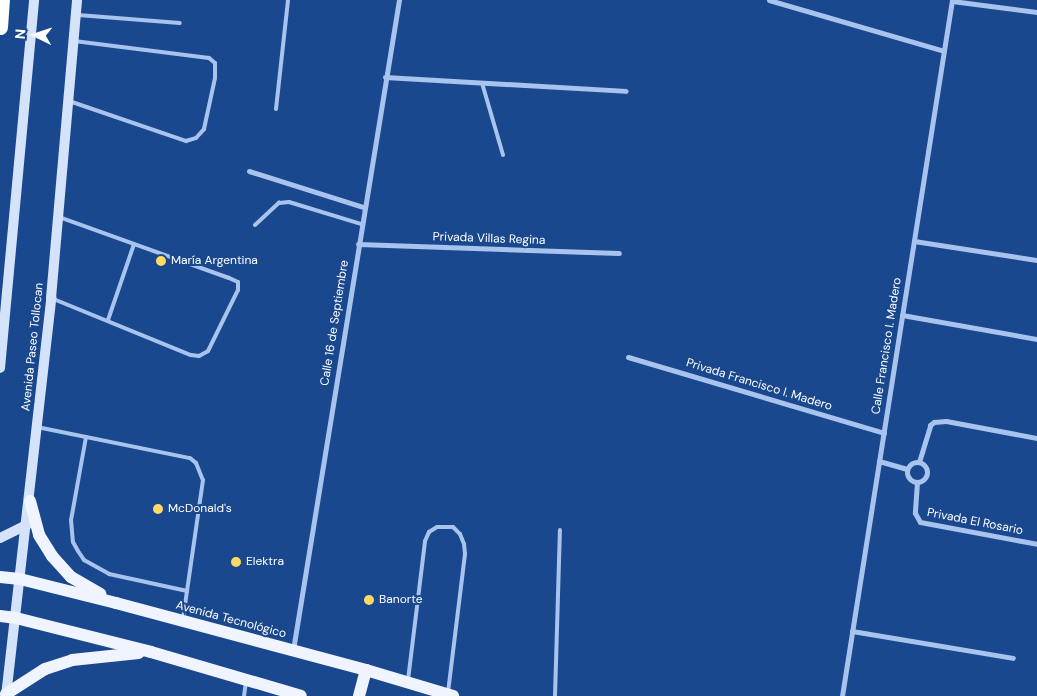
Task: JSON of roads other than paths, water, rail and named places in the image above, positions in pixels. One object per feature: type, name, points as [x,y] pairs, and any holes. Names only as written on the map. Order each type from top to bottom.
[{"type":"highway","points":[[0,27],[2,0]]},
{"type":"main road","points":[[0,368],[34,0]]},
{"type":"main road","name":"Avenida Paseo Tollocan","points":[[6,695],[30,501],[51,298],[77,0]]},
{"type":"main road","points":[[30,501],[39,535],[52,556],[71,577],[116,603]]},
{"type":"main road","points":[[0,538],[27,525]]},
{"type":"main road","name":"Avenida Tecnológico","points":[[0,577],[20,579],[116,603],[366,670],[450,695]]},
{"type":"main road","points":[[0,616],[16,618],[151,652],[246,679],[286,694],[301,696]]},
{"type":"main road","points":[[0,680],[6,695],[45,669],[72,660],[104,655],[151,652]]},
{"type":"main road","points":[[359,696],[366,670]]},
{"type":"street","name":"Calle 16 de Septiembre","points":[[293,650],[363,207],[398,0]]},
{"type":"street","points":[[769,0],[944,52]]},
{"type":"street","points":[[952,0],[1037,12]]},
{"type":"street","name":"Calle Francisco I. Madero","points":[[842,696],[952,0]]},
{"type":"street","points":[[385,77],[626,91]]},
{"type":"street","points":[[249,171],[363,207]]},
{"type":"street","points":[[914,241],[1037,260]]},
{"type":"street","name":"Privada Villas Regina","points":[[358,244],[619,253]]},
{"type":"street","points":[[902,315],[1037,339]]},
{"type":"street","name":"Privada Francisco I. Madero","points":[[628,357],[884,434]]},
{"type":"street","points":[[919,462],[930,425],[934,422],[946,421],[1037,438]]},
{"type":"street","points":[[879,461],[907,469]]},
{"type":"street","points":[[919,462],[923,464],[927,472],[922,481],[917,482],[909,479],[907,469],[910,464],[919,462]]},
{"type":"street","name":"Privada El Rosario","points":[[917,482],[915,513],[920,522],[1037,544]]},
{"type":"street","points":[[852,630],[1013,658]]},
{"type":"lane","points":[[276,109],[288,0]]},
{"type":"lane","points":[[76,15],[180,23]]},
{"type":"lane","points":[[69,101],[186,141],[196,138],[204,129],[215,78],[214,63],[210,58],[74,41]]},
{"type":"lane","points":[[482,83],[503,155]]},
{"type":"lane","points":[[255,225],[279,202],[289,202],[361,224]]},
{"type":"lane","points":[[51,298],[191,355],[199,356],[208,352],[238,290],[238,282],[229,278],[58,217]]},
{"type":"lane","points":[[108,320],[134,244]]},
{"type":"lane","points":[[37,427],[190,458],[196,463],[203,480],[183,622]]},
{"type":"lane","points":[[86,437],[71,520],[73,542],[78,551],[84,560],[109,574],[187,591]]},
{"type":"lane","points":[[408,682],[425,541],[429,532],[437,527],[453,527],[462,539],[465,554],[450,695]]},
{"type":"lane","points":[[554,696],[560,530]]},
{"type":"lane","points":[[244,696],[246,679]]},
{"type":"place","name":"María Argentina","points":[[161,261]]},
{"type":"place","name":"McDonald's","points":[[158,509]]},
{"type":"place","name":"Elektra","points":[[236,562]]},
{"type":"place","name":"Banorte","points":[[369,600]]}]
